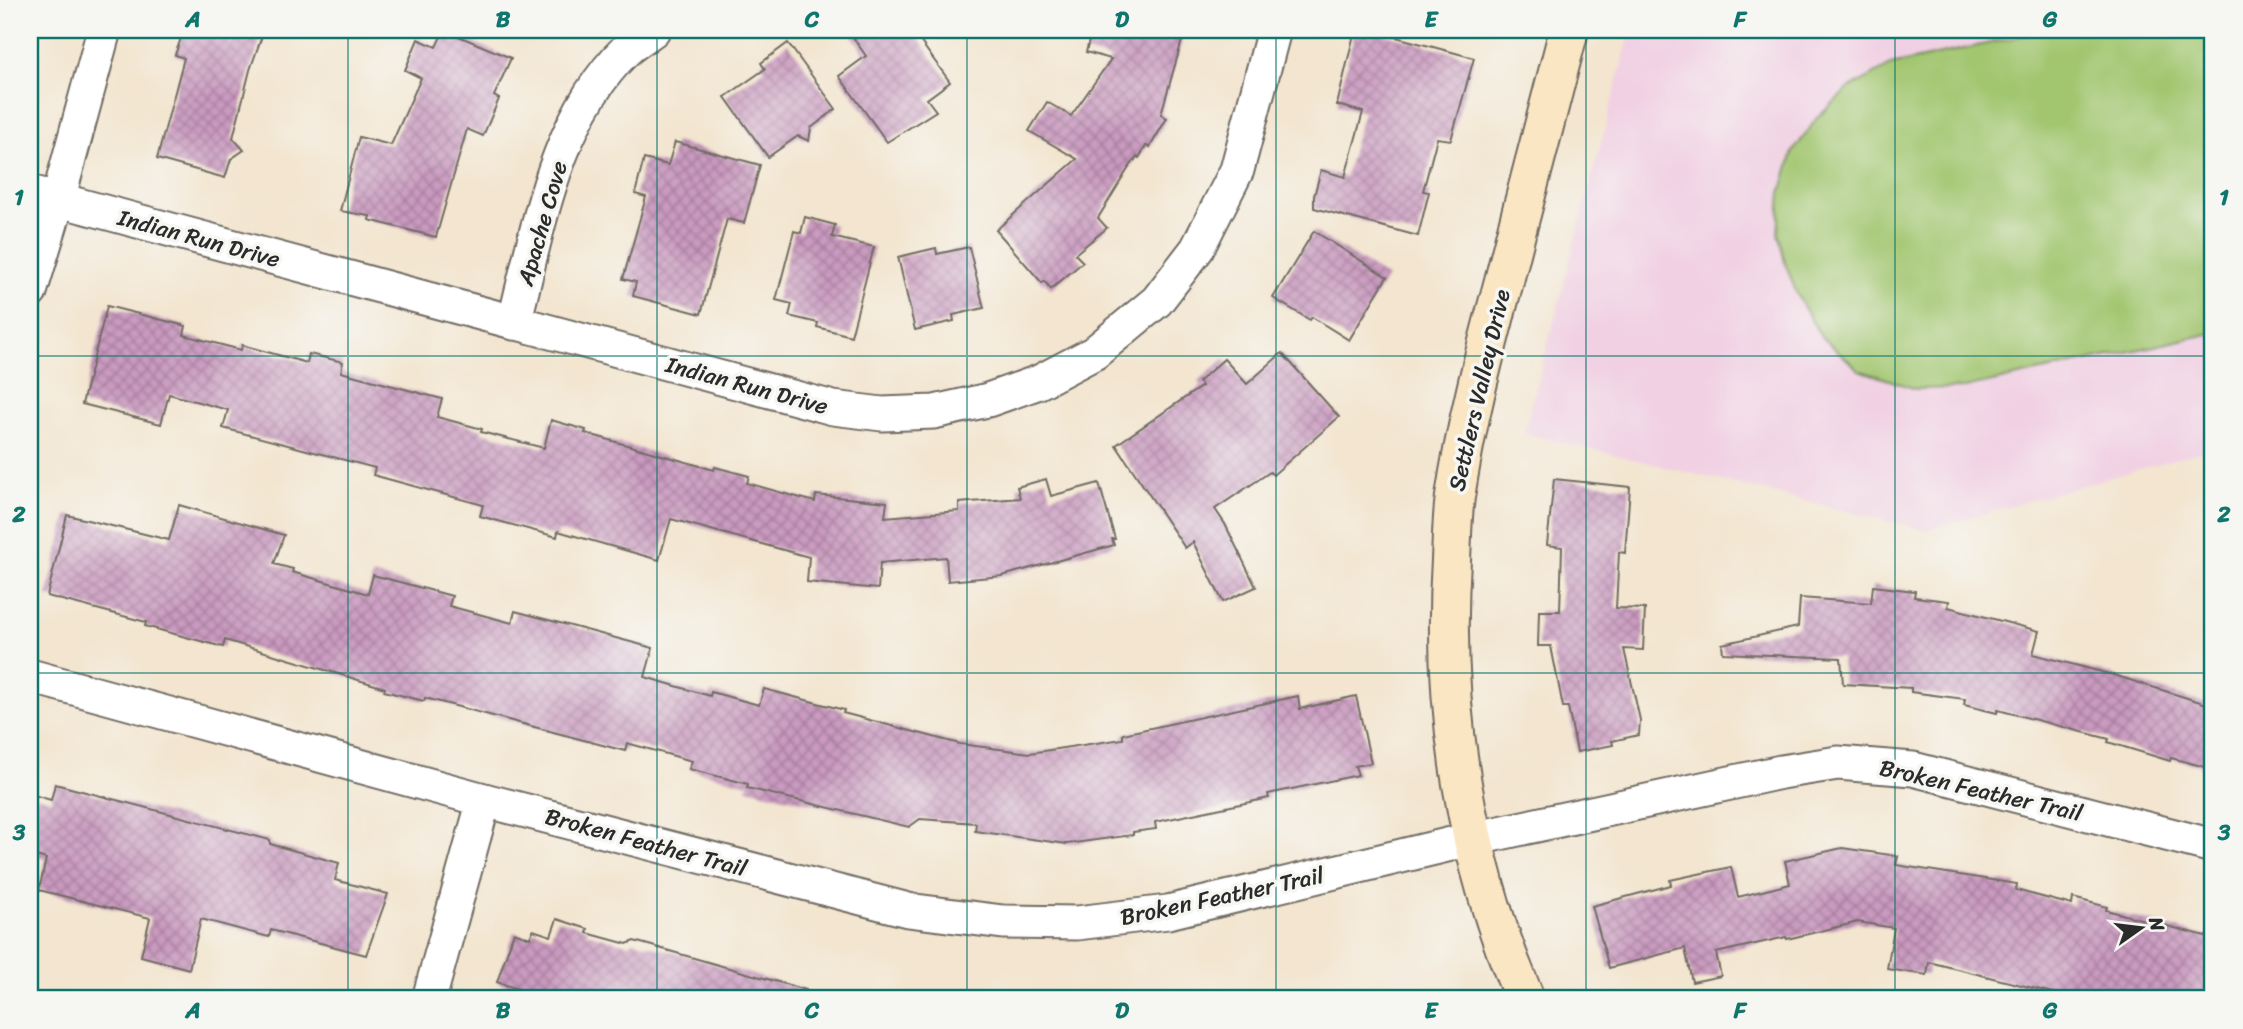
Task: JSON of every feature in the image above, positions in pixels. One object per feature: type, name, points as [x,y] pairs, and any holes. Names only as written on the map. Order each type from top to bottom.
[{"type":"street","points":[[30,292],[44,196],[104,30]]},
{"type":"street","name":"Apache Cove","points":[[514,323],[554,170],[587,98],[627,49],[653,30]]},
{"type":"street","name":"Indian Run Drive","points":[[44,196],[833,408],[882,414],[934,412],[988,400],[1039,382],[1094,353],[1157,301],[1196,249],[1237,170],[1274,30]]},
{"type":"street","name":"Settlers Valley Drive","points":[[1525,999],[1506,956],[1472,839],[1460,770],[1451,690],[1448,601],[1455,499],[1474,397],[1569,30]]},
{"type":"street","name":"Broken Feather Trail","points":[[30,676],[484,800],[908,910],[1003,922],[1077,923],[1168,912],[1472,839],[1781,772],[1838,763],[1913,769],[2213,846]]},
{"type":"street","points":[[429,999],[484,800]]},
{"type":"shaded area","points":[[1631,30],[2213,30],[2213,448],[1926,530],[1524,433]]},
{"type":"green space","points":[[2049,30],[2213,30],[2213,333],[1965,388],[1916,389],[1859,370],[1820,335],[1798,297],[1785,263],[1778,233],[1781,193],[1793,152],[1817,118],[1848,89],[1891,65]]},
{"type":"building","points":[[184,30],[264,30],[250,70],[233,138],[244,150],[231,159],[225,178],[157,159],[184,58],[175,55]]},
{"type":"building","points":[[444,30],[511,58],[494,96],[499,99],[483,136],[467,129],[436,237],[369,220],[370,216],[340,211],[359,137],[391,145],[421,78],[405,70],[418,39],[436,47]]},
{"type":"building","points":[[848,30],[912,30],[950,82],[927,99],[936,111],[887,142],[839,76],[866,56]]},
{"type":"building","points":[[1092,30],[1185,30],[1161,114],[1167,118],[1150,147],[1146,146],[1128,169],[1098,218],[1107,228],[1075,254],[1083,262],[1051,289],[1044,281],[1042,283],[996,230],[1077,159],[1029,131],[1047,102],[1071,116],[1111,59],[1086,52]]},
{"type":"building","points":[[1355,30],[1370,30],[1474,58],[1451,140],[1437,138],[1423,191],[1429,192],[1418,236],[1314,208],[1314,196],[1321,170],[1345,177],[1363,112],[1337,105]]},
{"type":"building","points":[[788,43],[836,109],[811,128],[809,141],[798,136],[768,157],[725,97],[765,69],[761,63]]},
{"type":"building","points":[[675,142],[760,165],[744,223],[727,219],[701,314],[633,296],[636,282],[623,279],[646,197],[635,194],[644,159],[668,165]]},
{"type":"building","points":[[805,217],[835,225],[832,237],[874,247],[851,336],[817,327],[818,323],[789,316],[792,304],[776,300],[794,231],[801,233]]},
{"type":"building","points":[[1314,231],[1387,277],[1349,340],[1312,317],[1310,320],[1273,298]]},
{"type":"building","points":[[969,247],[984,308],[953,315],[954,321],[915,330],[898,257],[936,248],[937,254]]},
{"type":"building","points":[[107,306],[186,326],[184,335],[241,350],[242,345],[307,363],[309,354],[343,362],[341,372],[442,399],[437,417],[482,429],[481,432],[544,448],[551,420],[586,430],[585,433],[714,470],[715,467],[749,476],[747,483],[815,502],[816,495],[887,502],[885,517],[959,511],[959,503],[1020,498],[1017,487],[1046,479],[1051,496],[1099,483],[1115,539],[1112,539],[1114,545],[1002,576],[948,581],[946,557],[880,563],[878,589],[807,582],[809,557],[671,519],[659,560],[558,531],[557,537],[480,516],[483,505],[373,475],[375,468],[223,428],[228,410],[169,394],[161,424],[82,404]]},
{"type":"building","points":[[1282,353],[1339,417],[1273,475],[1270,472],[1215,509],[1256,587],[1223,602],[1193,542],[1185,548],[1116,445],[1202,386],[1198,382],[1224,359],[1247,384]]},
{"type":"building","points":[[1554,479],[1630,487],[1625,553],[1619,552],[1616,608],[1645,609],[1643,650],[1624,649],[1640,720],[1639,735],[1612,741],[1613,745],[1577,752],[1568,707],[1563,707],[1551,646],[1538,646],[1539,611],[1560,611],[1562,547],[1547,545]]},
{"type":"building","points":[[179,505],[284,535],[274,564],[293,569],[292,572],[368,594],[373,575],[452,596],[449,606],[512,623],[515,611],[653,648],[645,677],[710,696],[711,692],[759,705],[764,689],[960,744],[1030,753],[1123,739],[1123,734],[1298,696],[1300,709],[1356,696],[1371,763],[1355,766],[1358,775],[1268,794],[1269,798],[1155,822],[1156,829],[1133,832],[1133,835],[1067,844],[975,831],[976,823],[920,819],[909,827],[747,788],[748,784],[689,769],[692,761],[627,743],[625,751],[425,698],[424,701],[384,691],[385,688],[225,640],[223,647],[145,626],[146,622],[47,596],[67,515],[169,540]]},
{"type":"building","points":[[1873,586],[1915,591],[1914,597],[1949,601],[1948,607],[2039,631],[2033,654],[2117,676],[2213,706],[2213,769],[2171,758],[2170,761],[2108,742],[2109,739],[1998,710],[1997,713],[1964,705],[1965,699],[1911,692],[1911,688],[1843,684],[1841,658],[1723,653],[1722,644],[1798,627],[1800,598],[1871,603]]},
{"type":"building","points":[[55,784],[270,840],[270,844],[339,863],[335,880],[388,894],[366,955],[271,930],[269,937],[201,919],[189,969],[141,956],[150,918],[39,890],[46,859],[30,854],[30,794],[51,800]]},
{"type":"building","points":[[1842,848],[1898,856],[1896,865],[2017,884],[2016,890],[2072,905],[2073,898],[2107,907],[2106,910],[2213,938],[2213,999],[2077,999],[1929,962],[1927,975],[1887,969],[1894,928],[1858,922],[1716,953],[1721,976],[1692,982],[1685,948],[1609,968],[1592,906],[1671,885],[1670,880],[1731,867],[1738,897],[1790,884],[1785,861]]},
{"type":"building","points":[[557,919],[588,929],[587,933],[627,944],[634,941],[806,990],[805,999],[548,999],[497,982],[514,932],[530,938],[533,930],[551,936]]}]
